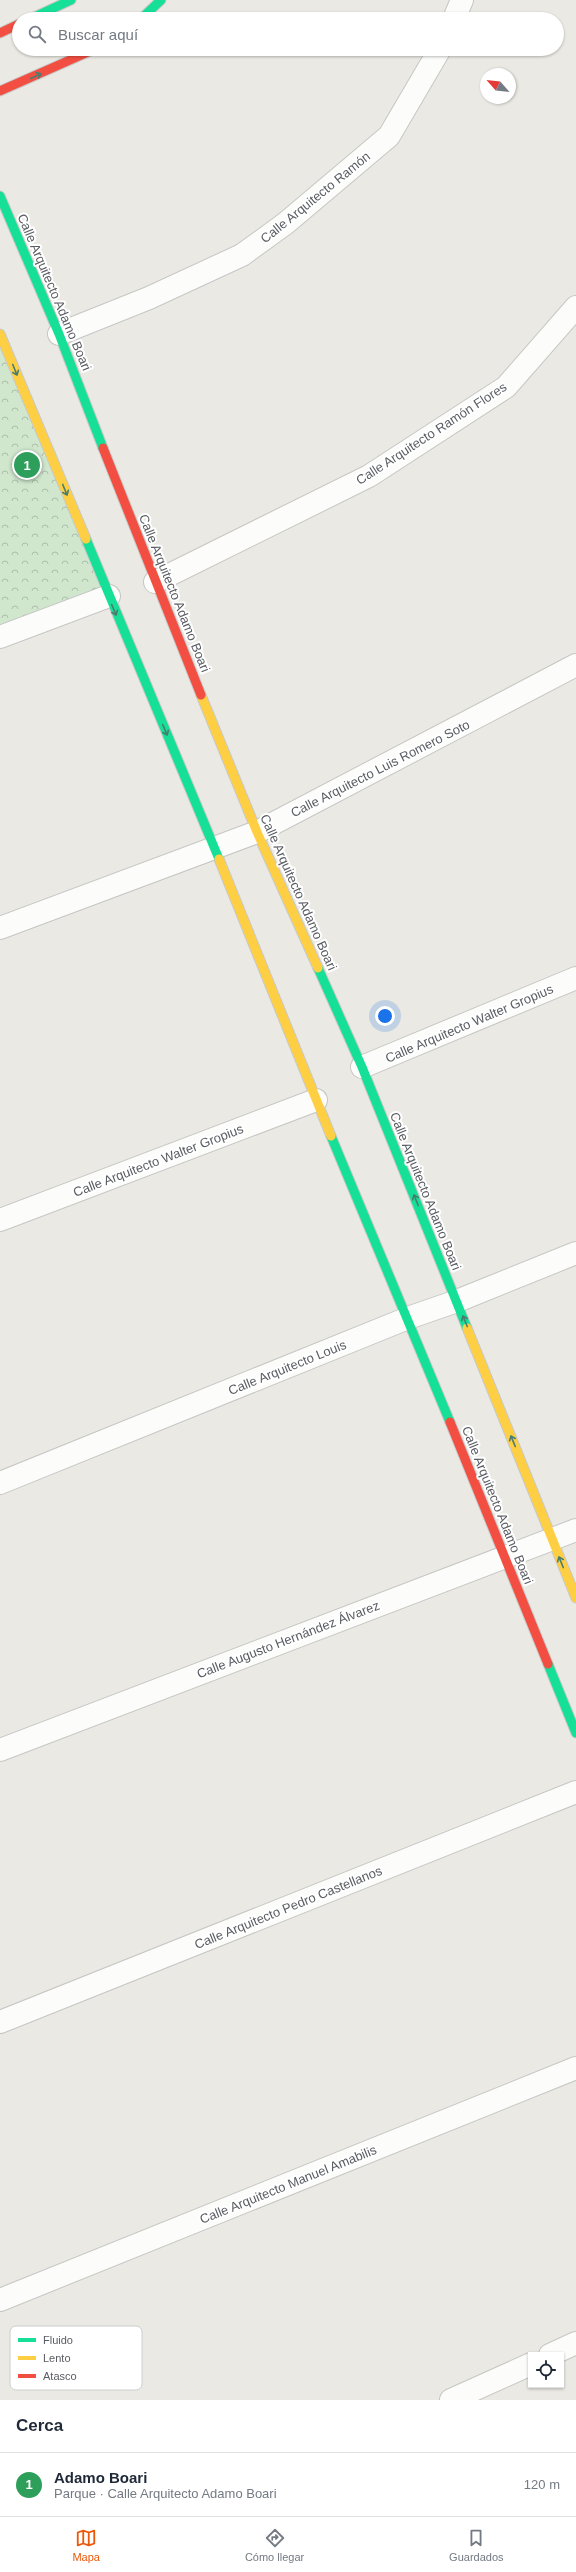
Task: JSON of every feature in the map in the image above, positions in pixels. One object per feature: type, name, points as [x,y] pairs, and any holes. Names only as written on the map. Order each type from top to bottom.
[{"type":"street","points":[[45,12],[71,0]]},
{"type":"street","points":[[148,12],[161,0]]},
{"type":"street","points":[[457,12],[462,0]]},
{"type":"street","points":[[0,33],[12,27]]},
{"type":"street","points":[[0,91],[79,56]]},
{"type":"street","name":"Calle Arquitecto Ramón","points":[[59,334],[149,298],[242,255],[286,223],[389,136],[436,56]]},
{"type":"street","name":"Calle Arquitecto Adamo Boari","points":[[0,196],[59,334],[155,582],[257,832],[362,1067],[576,1598]]},
{"type":"street","name":"Calle Arquitecto Ramón Flores","points":[[155,582],[369,476],[506,388],[576,307]]},
{"type":"street","name":"Calle Arquitecto Adamo Boari","points":[[0,334],[215,849],[316,1100],[408,1318],[505,1555],[576,1733]]},
{"type":"street","points":[[0,637],[109,596]]},
{"type":"street","name":"Calle Arquitecto Luis Romero Soto","points":[[0,928],[215,849],[257,832],[576,665]]},
{"type":"street","name":"Calle Arquitecto Walter Gropius","points":[[362,1067],[576,978]]},
{"type":"street","name":"Calle Arquitecto Walter Gropius","points":[[0,1220],[316,1100]]},
{"type":"street","name":"Calle Arquitecto Louis","points":[[0,1483],[408,1318],[457,1301],[576,1253]]},
{"type":"street","name":"Calle Augusto Hernández Álvarez","points":[[0,1750],[505,1555],[552,1540],[576,1530]]},
{"type":"street","name":"Calle Arquitecto Pedro Castellanos","points":[[0,2022],[576,1792]]},
{"type":"street","name":"Calle Arquitecto Manuel Amabilis","points":[[0,2300],[576,2068]]},
{"type":"street","points":[[556,2352],[576,2343]]},
{"type":"street","points":[[450,2400],[528,2365]]},
{"type":"green space","points":[[0,334],[109,596],[0,637]]},
{"type":"traffic: fast","points":[[45,12],[71,0]]},
{"type":"traffic: fast","points":[[148,12],[161,0]]},
{"type":"traffic: fast","points":[[0,196],[59,334],[103,448]]},
{"type":"traffic: fast","points":[[86,539],[219,859]]},
{"type":"traffic: fast","points":[[318,968],[362,1067],[467,1328]]},
{"type":"traffic: fast","points":[[331,1136],[450,1422]]},
{"type":"traffic: fast","points":[[548,1664],[576,1733]]},
{"type":"traffic: slow","points":[[0,334],[86,539]]},
{"type":"traffic: slow","points":[[201,695],[257,832],[318,968]]},
{"type":"traffic: slow","points":[[219,859],[331,1136]]},
{"type":"traffic: slow","points":[[467,1328],[576,1598]]},
{"type":"traffic: jam","points":[[0,33],[12,27]]},
{"type":"traffic: jam","points":[[0,91],[79,56]]},
{"type":"traffic: jam","points":[[103,448],[201,695]]},
{"type":"traffic: jam","points":[[450,1422],[548,1664]]},
{"type":"place","name":"Adamo Boari","points":[[27,465]]}]
